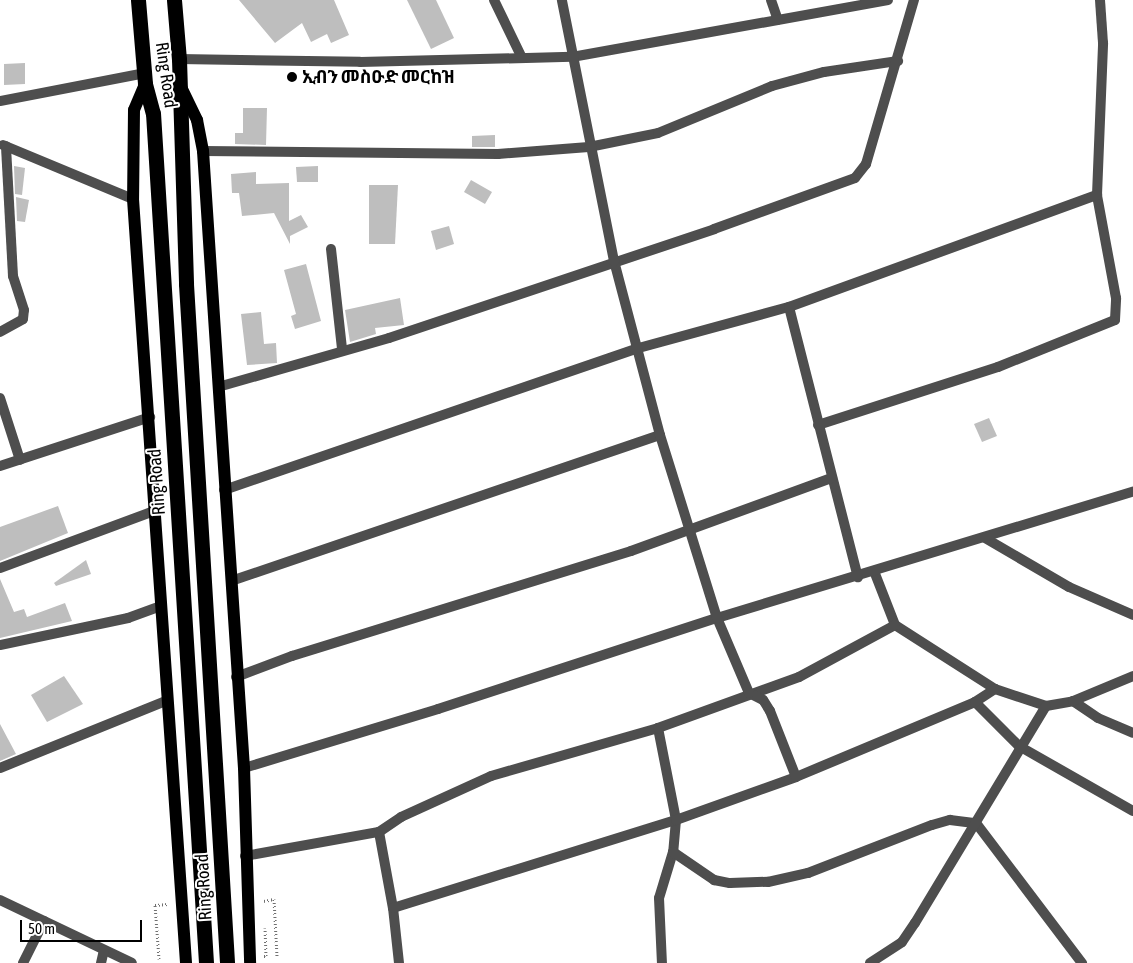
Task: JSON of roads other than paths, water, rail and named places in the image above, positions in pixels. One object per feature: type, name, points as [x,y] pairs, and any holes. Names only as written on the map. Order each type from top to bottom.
[{"type":"highway","name":"Ring Road","points":[[138,0],[145,78],[153,113],[206,963]]},
{"type":"highway","name":"Ring Road","points":[[174,0],[179,59],[186,284],[227,963]]},
{"type":"main road","points":[[145,78],[134,110],[133,199],[157,510],[166,701],[186,963]]},
{"type":"main road","points":[[180,85],[197,120],[203,151],[236,677],[244,768],[245,856],[250,963]]},
{"type":"street","points":[[494,0],[522,58]]},
{"type":"street","points":[[562,0],[589,147],[614,262],[635,349],[660,436],[717,618],[749,694],[763,700],[770,711],[796,777]]},
{"type":"street","points":[[771,0],[778,20]]},
{"type":"street","points":[[179,59],[360,62],[572,57],[888,0]]},
{"type":"street","points":[[218,387],[342,349],[389,338],[855,178],[866,164],[898,61],[914,0]]},
{"type":"street","points":[[818,425],[998,367],[1115,320],[1116,298],[1098,195],[1103,43],[1100,0]]},
{"type":"street","points":[[203,151],[498,154],[589,147],[658,133],[772,86],[824,72],[898,61]]},
{"type":"street","points":[[0,101],[145,78]]},
{"type":"street","points":[[0,332],[23,319],[24,310],[12,268],[3,145],[133,199]]},
{"type":"street","points":[[224,490],[635,349],[789,307],[1098,195]]},
{"type":"street","points":[[331,249],[342,349]]},
{"type":"street","points":[[789,307],[858,577]]},
{"type":"street","points":[[0,398],[20,460]]},
{"type":"street","points":[[0,466],[150,417]]},
{"type":"street","points":[[231,581],[660,436]]},
{"type":"street","points":[[236,677],[292,656],[690,531],[832,478]]},
{"type":"street","points":[[244,768],[438,709],[717,618],[858,577],[1133,492]]},
{"type":"street","points":[[0,568],[157,510]]},
{"type":"street","points":[[984,538],[1069,587],[1133,615]]},
{"type":"street","points":[[874,571],[894,625],[995,689],[1046,706],[1073,701],[1133,676]]},
{"type":"street","points":[[0,645],[128,618],[161,606]]},
{"type":"street","points":[[245,856],[379,832],[401,817],[490,776],[658,728],[799,677],[894,625]]},
{"type":"street","points":[[393,908],[676,820],[796,777],[974,702],[995,689]]},
{"type":"street","points":[[0,768],[166,701]]},
{"type":"street","points":[[1073,701],[1098,718],[1133,733]]},
{"type":"street","points":[[974,702],[1019,746],[1133,811]]},
{"type":"street","points":[[870,963],[902,942],[976,823],[1019,746],[1046,706]]},
{"type":"street","points":[[658,728],[676,820],[674,852],[659,898],[662,963]]},
{"type":"street","points":[[674,852],[714,880],[730,883],[768,882],[808,873],[932,824],[950,820],[976,823],[1082,963]]},
{"type":"street","points":[[379,832],[393,908],[399,963]]},
{"type":"street","points":[[0,900],[132,963]]},
{"type":"street","points":[[23,963],[44,921]]},
{"type":"street","points":[[101,963],[104,950]]},
{"type":"place","name":"ኢብን መስዑድ መርከዝ","points":[[292,77]]}]
